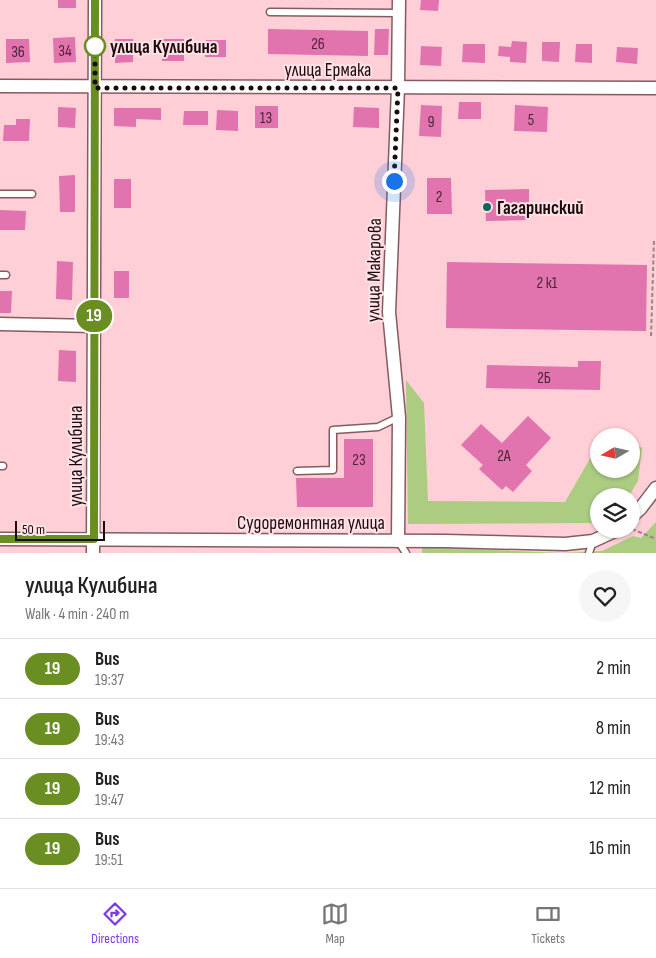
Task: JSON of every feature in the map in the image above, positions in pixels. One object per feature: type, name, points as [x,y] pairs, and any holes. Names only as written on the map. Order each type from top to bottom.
[{"type":"street","name":"улица Кулибина","points":[[93,553],[95,0]]},
{"type":"street","name":"улица Макарова","points":[[397,547],[399,417],[389,312],[398,88],[399,6]]},
{"type":"street","name":"улица Ермака","points":[[0,86],[95,88],[656,88]]},
{"type":"street","points":[[0,324],[94,326]]},
{"type":"street","points":[[640,509],[656,488]]},
{"type":"street","name":"Судоремонтная улица","points":[[0,539],[94,539],[397,547],[565,544],[591,547],[605,538]]},
{"type":"lane","points":[[270,12],[399,6]]},
{"type":"lane","points":[[0,194],[32,194]]},
{"type":"lane","points":[[297,471],[333,470],[333,430],[378,427],[399,417]]},
{"type":"lane","points":[[397,547],[406,553]]},
{"type":"path","points":[[651,336],[654,240]]},
{"type":"path","points":[[640,528],[656,539]]},
{"type":"green space","points":[[406,380],[424,403],[428,501],[565,502],[590,459],[590,478],[638,478],[634,488],[590,488],[590,523],[408,524]]},
{"type":"green space","points":[[640,447],[642,448],[640,464]]},
{"type":"green space","points":[[656,522],[656,553],[562,553],[602,551],[629,538],[641,538]]},
{"type":"green space","points":[[422,547],[562,553],[422,553]]},
{"type":"building","points":[[58,0],[76,0],[76,8],[58,8]]},
{"type":"building","points":[[421,0],[439,0],[438,11],[420,10]]},
{"type":"building","points":[[268,29],[368,31],[368,56],[268,54]]},
{"type":"building","points":[[375,29],[389,29],[388,55],[374,55]]},
{"type":"building","points":[[75,37],[76,62],[54,63],[53,38]]},
{"type":"building","points":[[6,39],[29,39],[30,62],[6,63]]},
{"type":"building","points":[[115,39],[133,39],[133,62],[115,63]]},
{"type":"building","points":[[163,39],[184,39],[184,61],[162,61]]},
{"type":"building","points":[[206,40],[226,40],[226,57],[205,57]]},
{"type":"building","points":[[512,41],[527,42],[526,63],[510,62],[510,57],[498,56],[499,46],[511,47]]},
{"type":"building","points":[[542,42],[560,42],[559,62],[542,61]]},
{"type":"building","points":[[463,44],[485,44],[485,63],[462,62]]},
{"type":"building","points":[[576,44],[592,44],[592,63],[575,62]]},
{"type":"building","points":[[421,46],[442,47],[441,66],[420,65]]},
{"type":"building","points":[[617,47],[638,48],[637,64],[616,62]]},
{"type":"building","points":[[459,102],[481,102],[481,119],[458,119]]},
{"type":"building","points":[[421,105],[442,106],[441,137],[419,136]]},
{"type":"building","points":[[515,105],[548,107],[547,132],[514,131]]},
{"type":"building","points":[[255,106],[278,106],[278,128],[255,128]]},
{"type":"building","points":[[58,107],[76,108],[75,128],[58,127]]},
{"type":"building","points":[[354,107],[379,108],[379,128],[353,127]]},
{"type":"building","points":[[114,108],[161,108],[161,120],[136,119],[136,127],[114,126]]},
{"type":"building","points":[[217,110],[238,111],[238,131],[216,130]]},
{"type":"building","points":[[184,111],[208,111],[208,125],[183,125]]},
{"type":"building","points":[[16,119],[30,119],[29,141],[3,141],[4,125],[16,125]]},
{"type":"building","points":[[75,175],[75,212],[60,212],[59,176]]},
{"type":"building","points":[[427,178],[451,178],[452,214],[427,214]]},
{"type":"building","points":[[114,179],[131,179],[131,208],[114,208]]},
{"type":"building","points":[[529,189],[529,220],[486,221],[485,190]]},
{"type":"building","points":[[0,210],[26,211],[25,230],[0,230]]},
{"type":"building","points":[[57,261],[73,262],[72,300],[56,299]]},
{"type":"building","points":[[447,262],[647,265],[646,331],[446,328]]},
{"type":"building","points":[[114,271],[129,271],[129,298],[114,298]]},
{"type":"building","points":[[0,291],[12,291],[11,313],[0,313]]},
{"type":"building","points":[[59,350],[76,351],[76,382],[58,381]]},
{"type":"building","points":[[578,361],[601,361],[600,390],[486,388],[487,365],[578,367]]},
{"type":"building","points":[[528,416],[551,438],[526,465],[532,471],[513,492],[506,486],[502,490],[479,469],[483,465],[461,445],[481,424],[502,443]]},
{"type":"building","points":[[344,439],[373,439],[373,507],[297,507],[296,478],[344,478]]},
{"type":"bus line","name":"19","points":[[0,539],[94,539],[95,0]]},
{"type":"place","name":"улица Кулибина","points":[[95,46]]},
{"type":"place","name":"Гагаринский","points":[[487,207]]},
{"type":"route","points":[[95,46],[95,88],[398,88],[394,181]]}]
